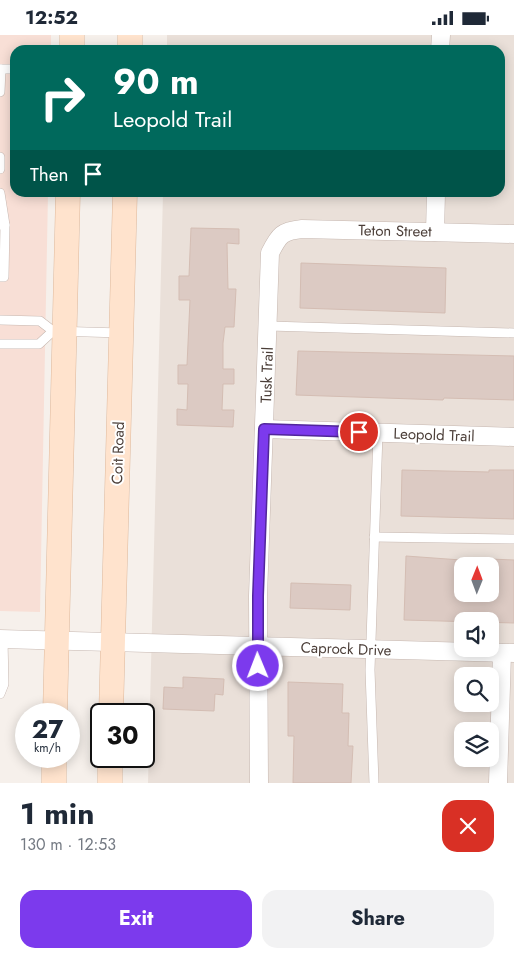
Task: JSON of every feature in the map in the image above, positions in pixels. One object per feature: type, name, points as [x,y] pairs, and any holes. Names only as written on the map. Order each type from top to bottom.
[{"type":"main road","points":[[55,703],[59,331],[68,197]]},
{"type":"main road","name":"Coit Road","points":[[111,703],[125,197]]},
{"type":"main road","points":[[54,768],[54,783]]},
{"type":"main road","points":[[110,768],[110,783]]},
{"type":"street","points":[[435,232],[436,197]]},
{"type":"street","name":"Teton Street","points":[[278,238],[288,230],[302,229],[514,234]]},
{"type":"street","name":"Tusk Trail","points":[[258,783],[258,596],[270,253],[278,238]]},
{"type":"street","name":"Leopold Trail","points":[[264,429],[514,437]]},
{"type":"street","name":"Caprock Drive","points":[[1,639],[508,653]]},
{"type":"street","points":[[498,783],[508,653]]},
{"type":"lane","points":[[0,69],[0,92]]},
{"type":"lane","points":[[0,157],[0,169]]},
{"type":"lane","points":[[0,193],[4,277],[0,277]]},
{"type":"lane","points":[[0,320],[40,321],[59,331],[121,333]]},
{"type":"lane","points":[[268,326],[514,333]]},
{"type":"lane","points":[[0,344],[39,344],[59,331]]},
{"type":"lane","points":[[374,783],[370,649],[378,433]]},
{"type":"lane","points":[[374,537],[514,539]]},
{"type":"lane","points":[[0,694],[4,684],[1,639]]},
{"type":"shaded area","points":[[0,35],[51,35],[51,45],[10,45],[10,197],[48,197],[40,612],[0,611]]},
{"type":"shaded area","points":[[167,35],[514,35],[514,783],[148,783],[148,768],[155,768],[155,703],[150,703],[163,197],[505,197],[505,45],[167,45]]},
{"type":"building","points":[[191,228],[239,229],[239,244],[227,243],[228,289],[236,289],[234,327],[225,327],[223,343],[223,369],[234,369],[234,384],[223,384],[222,410],[234,410],[233,427],[177,425],[177,409],[187,410],[188,384],[178,384],[178,365],[187,365],[190,300],[179,300],[179,276],[189,276]]},
{"type":"building","points":[[301,263],[446,268],[445,313],[300,308]]},
{"type":"building","points":[[298,351],[514,356],[514,400],[444,398],[443,400],[296,395]]},
{"type":"building","points":[[402,470],[489,472],[489,470],[514,470],[514,519],[401,516]]},
{"type":"building","points":[[406,556],[454,559],[454,603],[499,603],[499,559],[514,560],[514,623],[499,623],[499,612],[454,612],[454,621],[404,620]]},
{"type":"building","points":[[291,583],[351,585],[350,610],[290,608]]},
{"type":"building","points":[[183,677],[224,679],[223,695],[215,694],[214,711],[163,709],[164,687],[183,688]]},
{"type":"building","points":[[288,682],[343,684],[342,713],[349,713],[348,746],[353,746],[351,783],[293,783],[294,736],[288,736]]},
{"type":"route","points":[[258,666],[258,596],[264,429],[359,432]]}]
